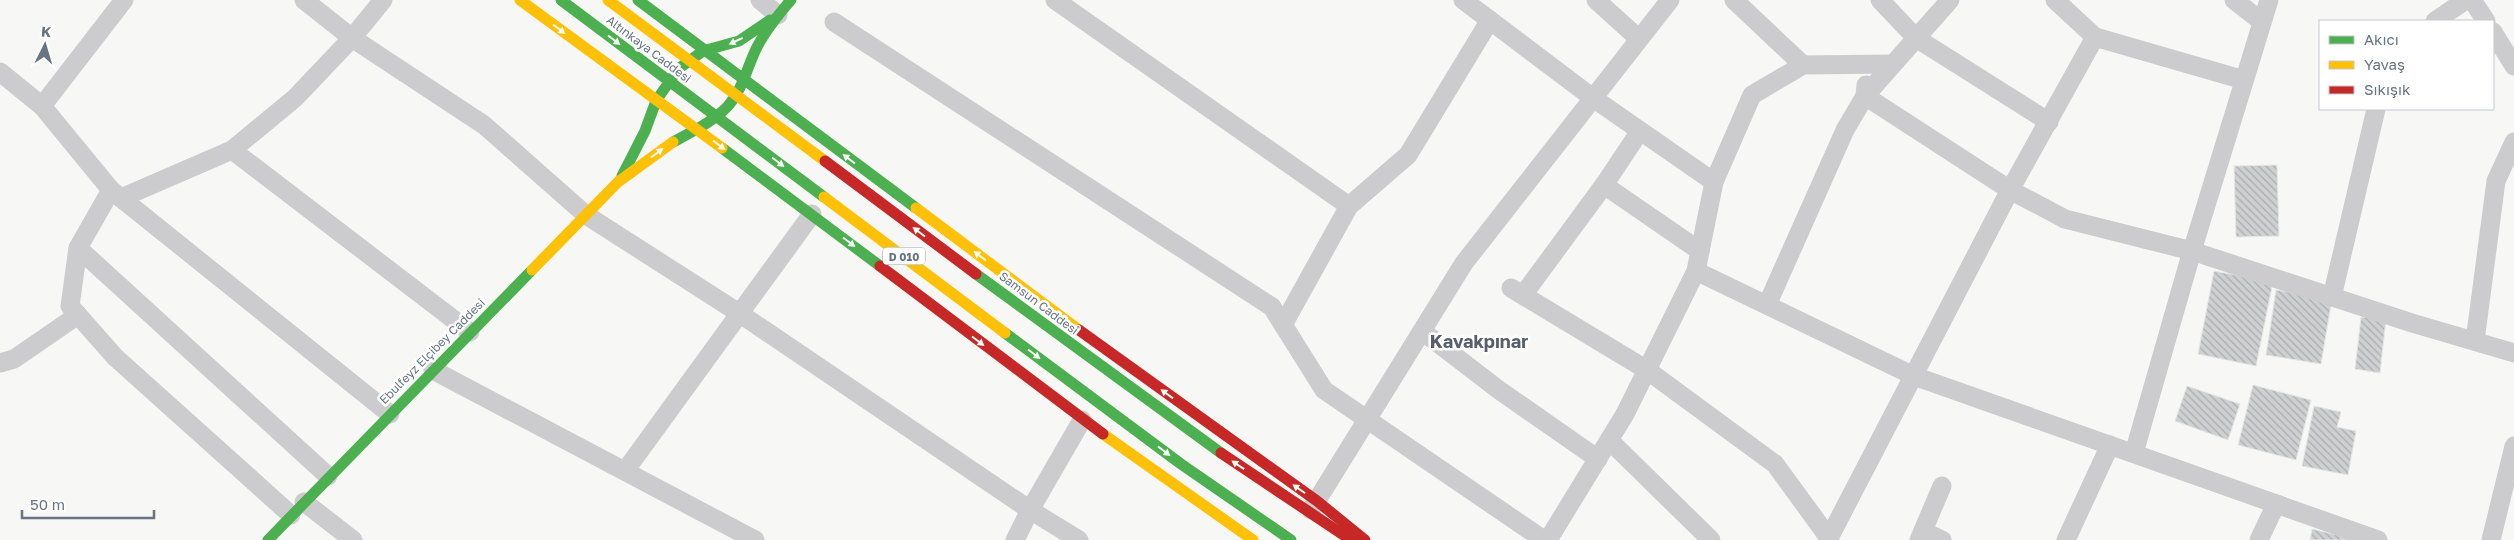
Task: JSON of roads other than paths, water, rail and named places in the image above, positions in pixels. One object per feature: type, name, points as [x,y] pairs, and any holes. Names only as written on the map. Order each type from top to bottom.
[{"type":"main road","points":[[520,0],[812,214],[1082,420],[1248,539]]},
{"type":"main road","name":"Altınkaya Caddesi","points":[[561,0],[1196,475],[1291,540]]},
{"type":"main road","name":"Altınkaya Caddesi","points":[[608,0],[715,81]]},
{"type":"main road","points":[[638,0],[703,51],[1155,386],[1313,507],[1365,540]]},
{"type":"main road","points":[[703,51],[739,41],[778,15],[791,0]]},
{"type":"main road","name":"Ebulfeyz Elçibey Caddesi","points":[[268,540],[328,476],[618,182],[671,144],[697,130],[728,106],[744,81],[757,48],[778,15]]},
{"type":"main road","name":"Ebulfeyz Elçibey Caddesi","points":[[618,182],[645,131],[656,101],[678,69],[703,51]]},
{"type":"main road","name":"Samsun Caddesi","points":[[715,81],[1127,386],[1313,507],[1351,540]]},
{"type":"street","points":[[42,106],[124,0]]},
{"type":"street","points":[[304,0],[352,38],[484,125],[586,215],[739,313],[1030,510],[1079,540]]},
{"type":"street","points":[[353,540],[298,509],[115,358],[70,306],[78,248],[116,194],[232,150],[295,98],[352,38],[383,0]]},
{"type":"street","points":[[760,0],[778,15]]},
{"type":"street","points":[[1055,0],[1350,206]]},
{"type":"street","points":[[1464,0],[1593,98],[1714,182]]},
{"type":"street","points":[[1596,0],[1639,39]]},
{"type":"street","points":[[1313,507],[1464,263],[1670,0]]},
{"type":"street","points":[[1734,0],[1802,65]]},
{"type":"street","points":[[1880,0],[1916,38],[2049,122]]},
{"type":"street","points":[[1767,305],[1845,130],[1865,96],[1950,0]]},
{"type":"street","points":[[2055,0],[2095,37],[2244,80]]},
{"type":"street","points":[[2234,0],[2261,21]]},
{"type":"street","points":[[2134,453],[2192,251],[2269,0]]},
{"type":"street","points":[[2436,20],[2466,0]]},
{"type":"street","points":[[2472,0],[2485,20]]},
{"type":"street","points":[[1283,325],[1350,206],[1408,155],[1490,20]]},
{"type":"street","points":[[834,22],[1272,307],[1324,390],[1544,540]]},
{"type":"street","points":[[2494,34],[2514,66]]},
{"type":"street","points":[[1640,131],[1604,185],[1517,292],[1647,370],[1775,464],[1828,539],[2010,190],[2095,37]]},
{"type":"street","points":[[1865,96],[1867,64]]},
{"type":"street","points":[[1548,540],[1609,440],[1647,370],[1696,271],[1714,182],[1752,95],[1802,65],[1893,64]]},
{"type":"street","points":[[0,72],[42,106],[116,194],[390,414]]},
{"type":"street","points":[[1865,96],[2010,190],[2065,219],[2192,251],[2332,297],[2514,353]]},
{"type":"street","points":[[2332,297],[2376,110]]},
{"type":"street","points":[[2475,341],[2496,181],[2514,142]]},
{"type":"street","points":[[232,150],[470,332]]},
{"type":"street","points":[[1604,185],[1700,251]]},
{"type":"street","points":[[625,471],[812,214]]},
{"type":"street","points":[[78,248],[328,476]]},
{"type":"street","points":[[1696,271],[1914,376],[2378,540]]},
{"type":"street","points":[[0,363],[14,359],[78,315]]},
{"type":"street","points":[[1422,331],[1499,390],[1598,459]]},
{"type":"street","points":[[433,370],[755,540]]},
{"type":"street","points":[[1015,540],[1030,510],[1082,420]]},
{"type":"street","points":[[1609,440],[1711,540]]},
{"type":"street","points":[[2066,540],[2110,445]]},
{"type":"street","points":[[2491,540],[2514,446]]},
{"type":"street","points":[[1942,486],[1921,536],[1942,540]]},
{"type":"street","points":[[2259,540],[2276,504]]},
{"type":"district","name":"Kavakpınar","points":[[1479,341]]}]
